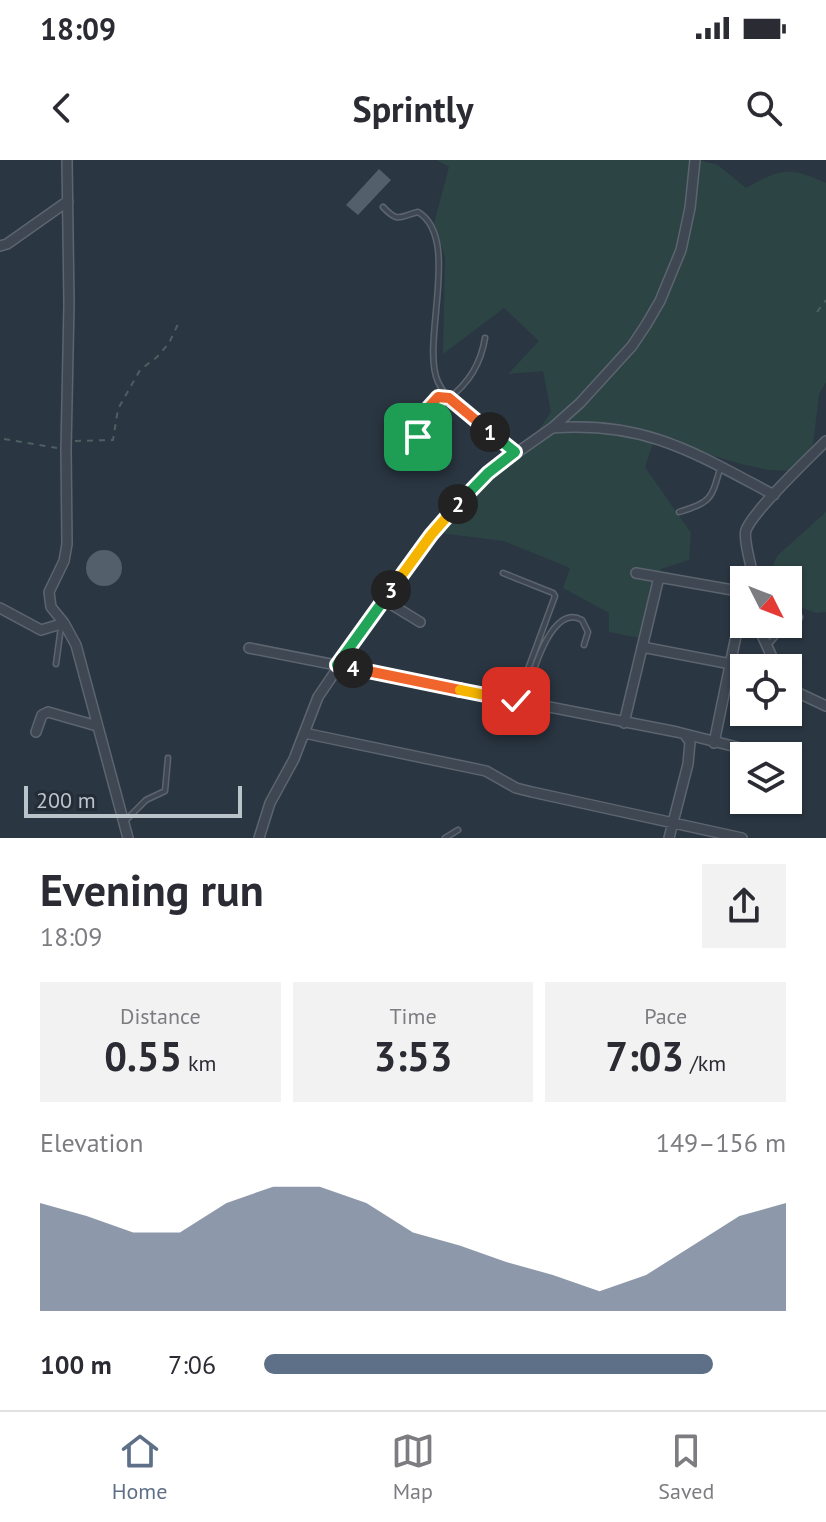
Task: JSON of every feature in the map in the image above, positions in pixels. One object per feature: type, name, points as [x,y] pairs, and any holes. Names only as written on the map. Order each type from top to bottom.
[{"type":"street","points":[[67,160],[66,553],[49,592],[51,607],[76,645],[128,838]]},
{"type":"street","points":[[259,838],[270,803],[318,697],[337,665],[422,547],[468,493],[515,452],[552,428],[580,403],[632,346],[660,301],[687,231],[695,160]]},
{"type":"street","points":[[0,246],[68,201]]},
{"type":"street","points":[[552,428],[588,427],[645,434],[682,447],[774,495]]},
{"type":"street","points":[[752,566],[746,531],[774,495],[826,442]]},
{"type":"street","points":[[636,573],[730,590]]},
{"type":"street","points":[[624,723],[659,577]]},
{"type":"street","points":[[384,600],[420,622]]},
{"type":"street","points":[[0,608],[36,628],[48,629],[62,624]]},
{"type":"street","points":[[763,638],[770,654]]},
{"type":"street","points":[[642,647],[730,664]]},
{"type":"street","points":[[249,648],[730,747]]},
{"type":"street","points":[[714,743],[730,669]]},
{"type":"street","points":[[802,695],[826,706]]},
{"type":"street","points":[[36,732],[42,715],[48,712],[97,726]]},
{"type":"street","points":[[304,733],[486,771],[524,790],[742,838]]},
{"type":"street","points":[[669,838],[690,748],[685,735]]},
{"type":"lane","points":[[383,207],[395,217],[403,218],[418,212],[430,221],[439,260],[433,370],[441,389],[515,452]]},
{"type":"lane","points":[[418,437],[433,401],[438,397],[449,398],[458,391],[479,363],[485,338]]},
{"type":"lane","points":[[679,512],[710,499],[721,467]]},
{"type":"lane","points":[[503,573],[555,596],[519,702]]},
{"type":"lane","points":[[519,702],[543,645],[564,617],[582,620],[588,632],[584,645]]},
{"type":"lane","points":[[56,664],[62,624]]},
{"type":"lane","points":[[766,646],[774,638]]},
{"type":"lane","points":[[123,823],[146,800],[165,791],[168,758]]},
{"type":"lane","points":[[445,838],[458,830]]},
{"type":"path","points":[[817,312],[826,300]]},
{"type":"path","points":[[4,439],[66,445],[113,440],[118,409],[140,370],[169,343],[179,322]]},
{"type":"green space","points":[[436,160],[699,160],[718,165],[746,188],[785,172],[802,174],[826,183],[826,382],[819,394],[813,445],[793,471],[741,464],[707,454],[673,438],[653,443],[645,467],[691,533],[689,560],[661,569],[639,638],[609,632],[609,613],[563,588],[570,568],[504,541],[439,533],[474,493],[525,450],[551,412],[543,371],[508,374],[539,341],[504,308],[443,354],[445,258],[434,223],[449,167]]},
{"type":"green space","points":[[826,512],[826,612],[816,613],[802,608],[802,566],[772,566],[778,555]]},
{"type":"building","points":[[379,169],[391,180],[358,215],[346,205]]},
{"type":"building","points":[[104,550],[117,555],[122,568],[117,581],[104,586],[91,581],[86,568],[91,555]]},
{"type":"route","points":[[418,437],[433,401],[438,397],[449,398],[515,452],[488,473],[431,535],[337,665],[516,701]]}]
